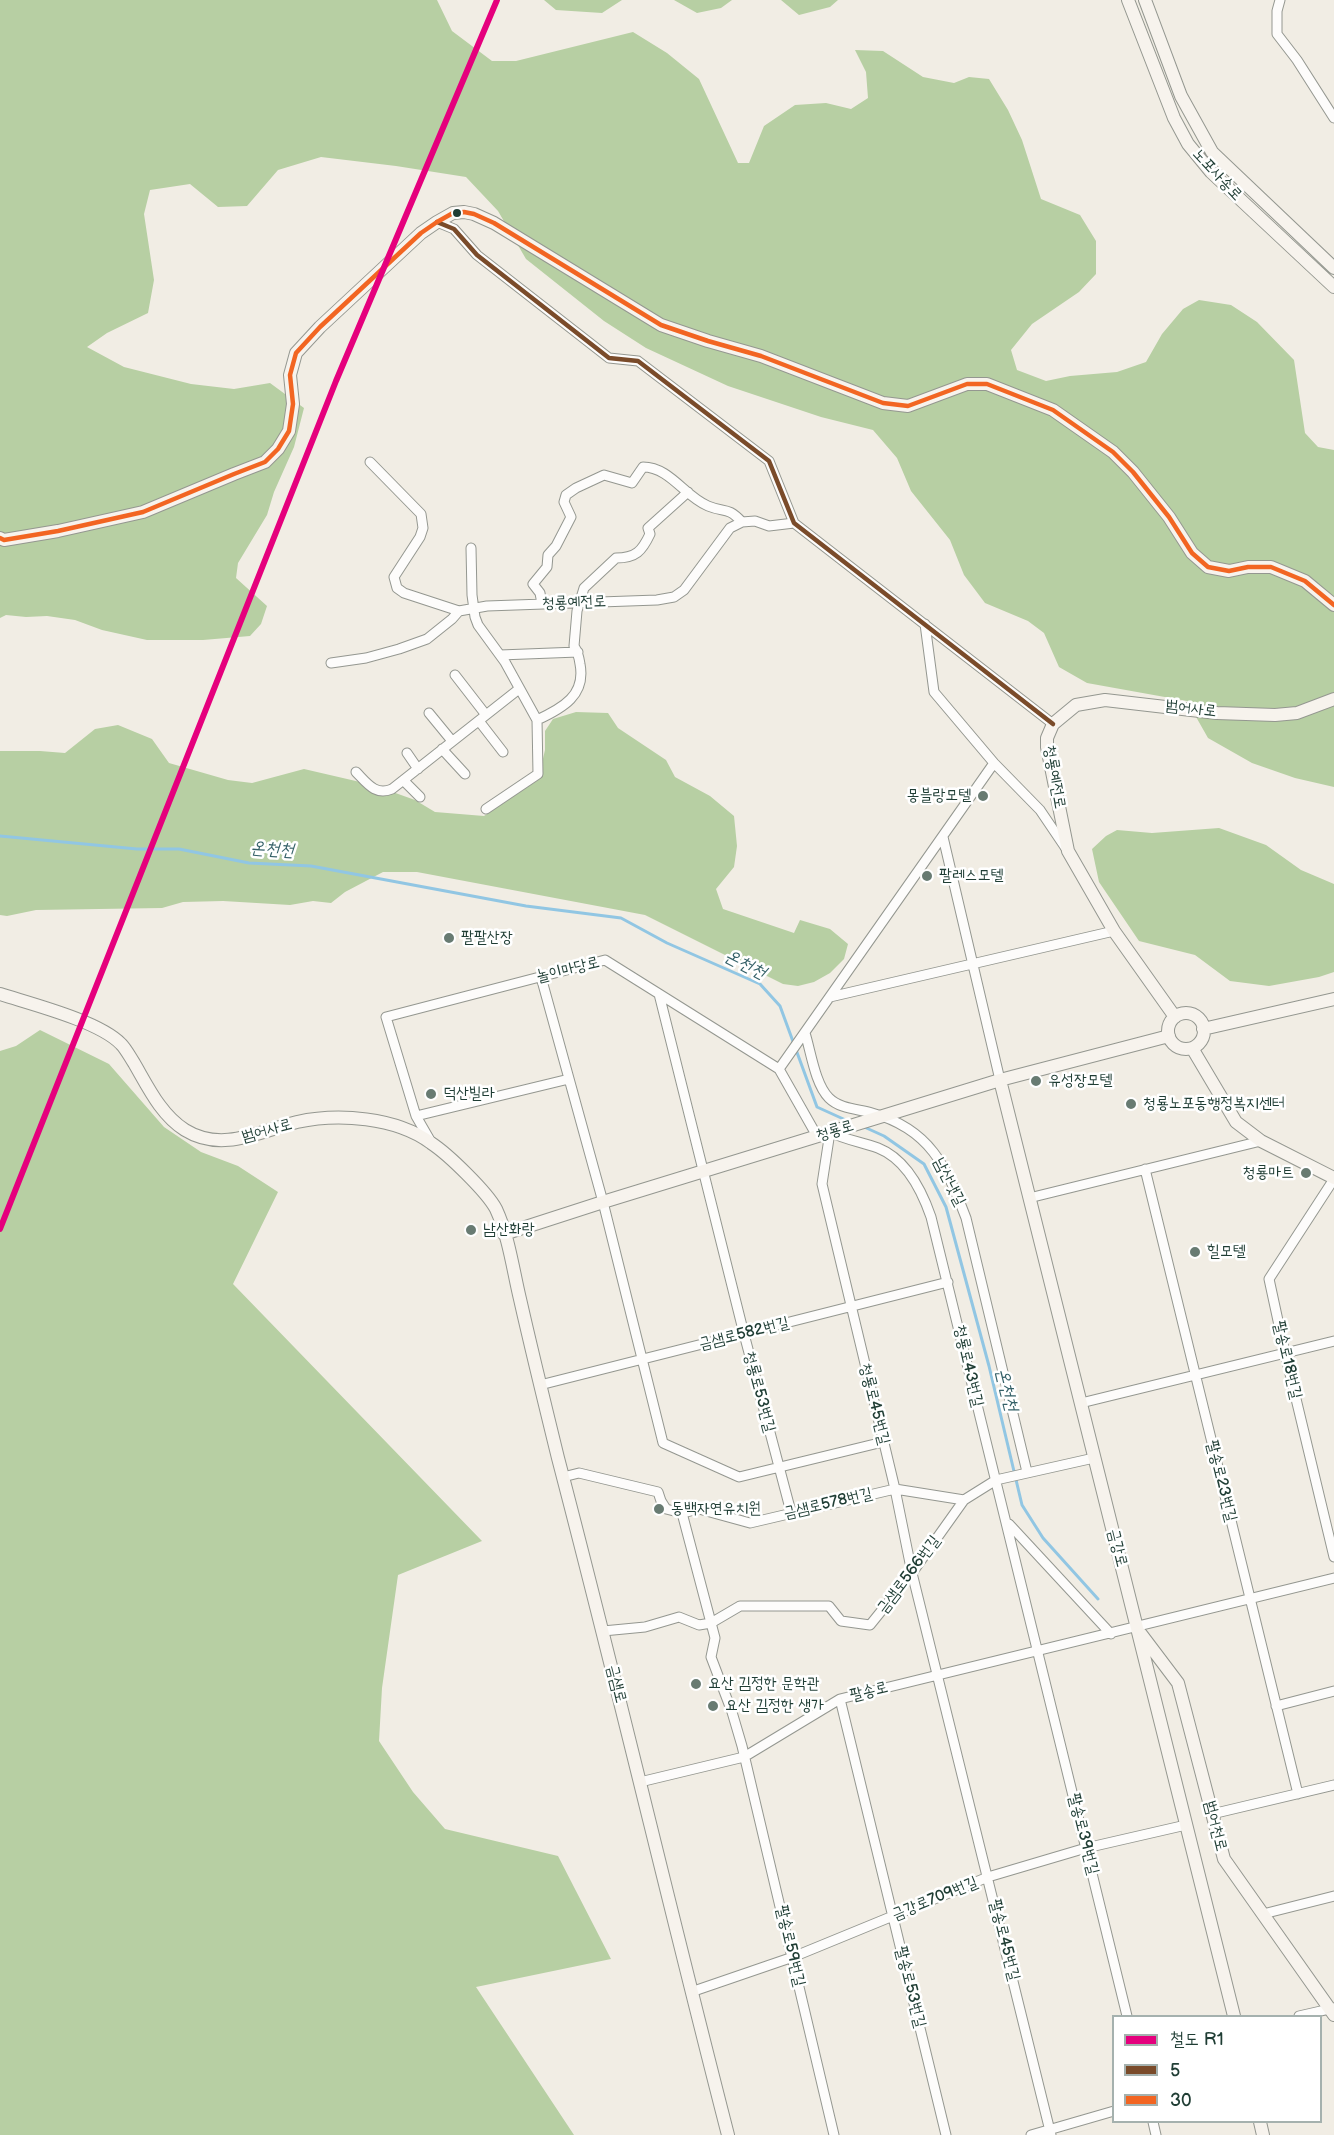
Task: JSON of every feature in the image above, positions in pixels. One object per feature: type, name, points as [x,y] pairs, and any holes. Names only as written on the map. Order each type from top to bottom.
[{"type":"street","name":"노포사송로","points":[[1128,0],[1174,118],[1188,144],[1211,172],[1334,287]]},
{"type":"street","name":"노포사송로","points":[[1145,0],[1181,96],[1212,152],[1334,268]]},
{"type":"street","points":[[1280,0],[1277,11],[1277,34],[1297,60],[1334,118]]},
{"type":"street","points":[[0,538],[4,540],[58,531],[143,512],[265,462],[278,449],[289,431],[293,404],[290,375],[297,353],[352,296],[421,233],[453,213],[464,212],[494,223],[662,325],[761,356],[884,403],[908,406],[967,384],[987,384],[1053,410],[1113,452],[1134,472],[1169,517],[1192,553],[1208,567],[1229,571],[1248,567],[1271,567],[1305,581],[1334,605]]},
{"type":"street","points":[[437,222],[454,229],[477,255],[609,358],[638,361],[770,460],[794,523],[769,525],[755,521],[742,522],[733,513],[722,508],[708,506],[680,484],[651,467],[643,467],[632,483],[604,475],[566,495],[564,502],[571,517],[568,526],[548,555],[547,567],[533,584],[540,593],[542,604]]},
{"type":"street","points":[[331,663],[366,658],[427,639],[452,620],[459,611],[404,593],[397,588],[394,577],[420,537],[423,528],[421,514],[370,462]]},
{"type":"street","points":[[537,720],[568,702],[579,688],[583,677],[578,652],[574,646],[579,603],[584,588],[616,558],[625,558],[642,550],[650,534],[648,528],[688,492]]},
{"type":"street","name":"청룡예전로","points":[[459,611],[487,606],[657,600],[674,597],[684,590],[730,528],[742,522]]},
{"type":"street","name":"청룡예전로","points":[[794,523],[1053,724],[1047,738],[1047,747],[1068,852],[1114,931],[1175,1017]]},
{"type":"street","points":[[471,548],[474,608],[478,625],[500,655],[537,720],[538,774],[486,809]]},
{"type":"street","points":[[925,624],[934,692],[994,763],[1040,810],[1068,852]]},
{"type":"street","points":[[500,655],[578,652]]},
{"type":"street","points":[[455,675],[503,752]]},
{"type":"street","points":[[356,772],[376,791],[384,792],[404,781],[519,689]]},
{"type":"street","name":"범어사로","points":[[1053,724],[1076,705],[1105,700],[1217,713],[1275,715],[1297,713],[1334,699]]},
{"type":"street","points":[[429,713],[452,741]]},
{"type":"street","points":[[442,749],[465,774]]},
{"type":"street","points":[[407,753],[418,769]]},
{"type":"street","points":[[779,1069],[994,763]]},
{"type":"street","points":[[404,781],[420,797]]},
{"type":"street","points":[[943,837],[1000,1080]]},
{"type":"street","points":[[830,997],[1114,931]]},
{"type":"street","name":"놀이마당로","points":[[431,1142],[416,1116],[387,1017],[605,960],[779,1069],[817,1136]]},
{"type":"street","points":[[540,977],[603,1202],[663,1443],[739,1478],[883,1442]]},
{"type":"street","name":"범어사로","points":[[0,994],[90,1024],[108,1033],[123,1045],[163,1111],[186,1131],[206,1138],[213,1140],[243,1139],[297,1122],[339,1116],[386,1124],[408,1131],[431,1142],[485,1192],[495,1207],[504,1234]]},
{"type":"street","name":"청룡로53번길","points":[[659,994],[791,1512]]},
{"type":"street","points":[[1203,1029],[1334,999]]},
{"type":"street","points":[[1182,1014],[1194,1015],[1202,1023],[1203,1029],[1201,1040],[1192,1047],[1175,1046],[1168,1036],[1169,1024],[1175,1017],[1182,1014]]},
{"type":"street","name":"남산냇길","points":[[805,1033],[817,1076],[829,1098],[840,1106],[894,1119],[910,1128],[933,1150],[952,1181],[969,1228],[1025,1473]]},
{"type":"street","name":"청룡로","points":[[504,1234],[1000,1080],[1168,1036]]},
{"type":"street","points":[[1192,1047],[1236,1122],[1261,1141],[1334,1178]]},
{"type":"street","points":[[416,1116],[569,1079]]},
{"type":"street","name":"금강로","points":[[1000,1080],[1234,2015]]},
{"type":"street","name":"청룡로43번길","points":[[830,1132],[840,1138],[882,1149],[899,1162],[923,1195],[932,1217],[1000,1479],[1006,1521],[1038,1652]]},
{"type":"street","name":"청룡로45번길","points":[[830,1132],[822,1184],[938,1676]]},
{"type":"street","points":[[1029,1198],[1261,1141]]},
{"type":"street","name":"팔송로23번길","points":[[1145,1169],[1298,1794]]},
{"type":"street","name":"팔송로18번길","points":[[1334,1178],[1269,1280],[1334,1557]]},
{"type":"street","name":"금샘로","points":[[504,1234],[728,2135]]},
{"type":"street","name":"금샘로582번길","points":[[540,1385],[948,1282]]},
{"type":"street","points":[[1081,1403],[1334,1341]]},
{"type":"street","points":[[964,1500],[1000,1479],[1094,1458]]},
{"type":"street","points":[[564,1477],[579,1473],[658,1492],[666,1509],[682,1513]]},
{"type":"street","name":"금샘로578번길","points":[[682,1513],[699,1509],[750,1523],[895,1489],[964,1500]]},
{"type":"street","name":"금샘로566번길","points":[[711,1623],[740,1606],[762,1605],[772,1607],[829,1606],[841,1621],[870,1625],[912,1573],[964,1500]]},
{"type":"street","name":"팔송로59번길","points":[[682,1513],[716,1638],[711,1657],[732,1712],[744,1757],[834,2135]]},
{"type":"street","points":[[1006,1521],[1111,1634]]},
{"type":"street","name":"팔송로","points":[[640,1782],[744,1757],[840,1700],[1334,1578]]},
{"type":"street","points":[[603,1631],[645,1626],[679,1617],[699,1625],[711,1623]]},
{"type":"street","name":"범어천로","points":[[1137,1628],[1178,1683],[1224,1859],[1333,2010],[1305,2015]]},
{"type":"street","name":"팔송로39번길","points":[[1038,1652],[1127,2015]]},
{"type":"street","name":"팔송로45번길","points":[[938,1676],[1050,2132]]},
{"type":"street","points":[[1276,1706],[1334,1691]]},
{"type":"street","name":"팔송로53번길","points":[[840,1700],[946,2135]]},
{"type":"street","points":[[1212,1814],[1334,1785]]},
{"type":"street","name":"금강로709번길","points":[[691,1992],[793,1957],[988,1877],[1086,1848],[1186,1826]]},
{"type":"street","points":[[1263,1914],[1334,1896]]},
{"type":"street","points":[[1031,2135],[1050,2132],[1112,2111]]},
{"type":"green space","points":[[0,0],[437,0],[452,31],[492,61],[516,61],[633,32],[667,53],[699,79],[738,163],[749,163],[764,126],[795,105],[826,103],[851,109],[868,98],[866,72],[855,50],[883,51],[923,77],[954,83],[969,77],[989,79],[1008,110],[1022,140],[1041,199],[1080,215],[1096,241],[1096,274],[1079,292],[1032,324],[1011,350],[1017,370],[1046,381],[1070,376],[1117,372],[1146,362],[1162,334],[1183,309],[1199,300],[1231,305],[1257,322],[1294,360],[1305,433],[1318,447],[1334,450],[1334,787],[1295,778],[1252,763],[1208,738],[1187,701],[1087,683],[1059,667],[1044,633],[1028,621],[985,603],[964,575],[950,540],[911,491],[897,458],[873,430],[821,417],[728,386],[646,348],[604,321],[526,259],[498,211],[466,177],[396,166],[321,157],[278,170],[247,206],[218,207],[190,184],[150,190],[144,214],[154,280],[148,313],[107,333],[87,347],[124,367],[191,384],[234,389],[270,383],[304,408],[294,447],[274,492],[267,515],[238,563],[236,578],[267,606],[261,624],[250,636],[203,640],[147,640],[102,630],[75,620],[47,616],[6,615],[0,618]]},
{"type":"green space","points":[[544,0],[622,0],[602,13],[556,10]]},
{"type":"green space","points":[[674,0],[732,0],[721,8],[697,13]]},
{"type":"green space","points":[[781,0],[838,0],[830,7],[799,15]]},
{"type":"green space","points":[[576,712],[608,713],[618,728],[666,760],[675,777],[710,796],[734,816],[737,846],[734,867],[716,889],[723,909],[794,933],[800,920],[830,929],[848,944],[844,959],[830,973],[814,982],[798,986],[783,984],[645,915],[417,872],[383,872],[345,892],[331,903],[313,901],[290,905],[223,901],[183,902],[162,908],[36,910],[7,916],[0,915],[0,751],[65,753],[95,729],[118,725],[152,739],[169,763],[228,780],[252,783],[304,769],[373,785],[415,800],[435,812],[484,816],[538,780],[545,750],[545,731],[553,719]]},
{"type":"green space","points":[[1219,828],[1266,845],[1301,870],[1334,884],[1334,972],[1269,986],[1230,981],[1195,955],[1139,941],[1099,882],[1092,849],[1106,836],[1117,830],[1152,833]]},
{"type":"green space","points":[[40,1030],[109,1064],[164,1127],[201,1152],[238,1166],[278,1192],[233,1284],[482,1541],[398,1575],[382,1688],[379,1741],[413,1792],[445,1829],[558,1856],[611,1959],[476,1987],[574,2135],[0,2135],[0,1051],[16,1046]]},
{"type":"waterway","name":"온천천","points":[[0,836],[137,849],[179,849],[249,863],[311,866],[526,906],[621,918],[667,943],[760,984],[780,1006],[817,1107],[850,1122]]},
{"type":"waterway","name":"온천천","points":[[862,1126],[884,1136],[924,1164],[946,1207],[989,1366],[1022,1505],[1043,1538],[1098,1599]]},
{"type":"rail line","name":"R1","points":[[0,1229],[336,381],[497,0]]},
{"type":"transit line","name":"30","points":[[0,538],[4,540],[58,531],[143,512],[265,462],[278,449],[289,431],[293,404],[290,375],[296,353],[320,327],[421,233],[453,213],[464,212],[494,223],[661,325],[761,356],[883,403],[908,406],[967,384],[987,384],[1053,410],[1113,452],[1133,472],[1169,517],[1192,553],[1208,567],[1229,571],[1248,567],[1271,567],[1305,581],[1334,605]]},
{"type":"transit line","name":"5","points":[[437,222],[454,229],[477,255],[609,358],[638,361],[769,461],[794,523],[1053,724]]},
{"type":"place","name":"몽블랑모텔","points":[[983,796]]},
{"type":"place","name":"팔레스모텔","points":[[927,876]]},
{"type":"place","name":"팔팔산장","points":[[449,938]]},
{"type":"place","name":"유성장모텔","points":[[1036,1081]]},
{"type":"place","name":"덕산빌라","points":[[431,1094]]},
{"type":"place","name":"청룡노포동행정복지센터","points":[[1131,1104]]},
{"type":"place","name":"청룡마트","points":[[1306,1173]]},
{"type":"place","name":"남산화랑","points":[[471,1230]]},
{"type":"place","name":"힐모텔","points":[[1195,1252]]},
{"type":"place","name":"동백자연유치원","points":[[659,1509]]},
{"type":"place","name":"요산 김정한 문학관","points":[[696,1684]]},
{"type":"place","name":"요산 김정한 생가","points":[[713,1706]]}]
